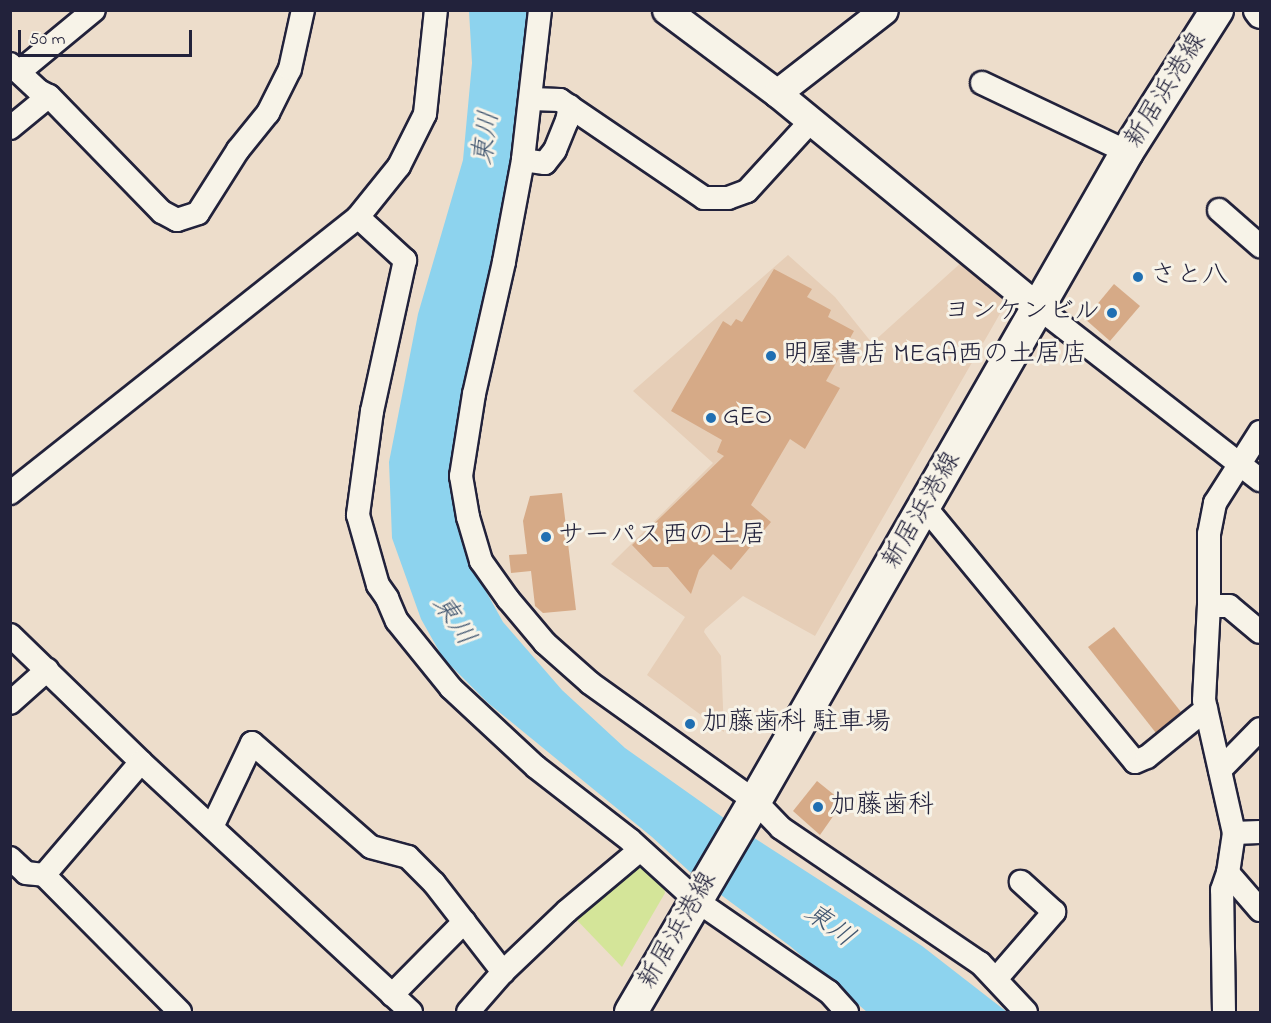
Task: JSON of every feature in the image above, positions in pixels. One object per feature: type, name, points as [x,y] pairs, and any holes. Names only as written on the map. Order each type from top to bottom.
[{"type":"main road","name":"新居浜港線","points":[[631,1012],[753,805],[1127,153],[1217,10]]},
{"type":"street","points":[[94,10],[15,68],[39,91],[49,96],[162,212],[177,220],[198,213],[238,150],[268,113],[290,69],[303,10]]},
{"type":"street","points":[[10,493],[358,217],[399,166],[425,114],[436,10]]},
{"type":"street","points":[[540,10],[523,160],[504,262],[474,394],[461,476],[468,517],[481,561],[508,599],[545,643],[590,683],[781,828],[980,963],[1026,1012]]},
{"type":"street","points":[[666,10],[777,93],[1039,308],[1260,480]]},
{"type":"street","points":[[777,93],[884,10]]},
{"type":"street","points":[[1257,10],[1260,14]]},
{"type":"street","points":[[982,83],[1127,153]]},
{"type":"street","points":[[10,128],[49,96]]},
{"type":"street","points":[[531,99],[560,100],[704,198],[728,198],[747,191],[811,121]]},
{"type":"street","points":[[523,160],[545,163],[555,150],[567,121],[570,106]]},
{"type":"street","points":[[1219,210],[1260,246]]},
{"type":"street","points":[[358,217],[405,260],[372,411],[358,515],[378,585],[408,637],[451,688],[536,767],[698,899],[829,992],[848,1012]]},
{"type":"street","points":[[1224,1012],[1220,926],[1222,890],[1228,873],[1234,833],[1204,700],[1209,606],[1209,534],[1215,503],[1238,463],[1260,432]]},
{"type":"street","points":[[925,507],[1135,762],[1147,758],[1206,709]]},
{"type":"street","points":[[1209,606],[1230,606],[1260,632]]},
{"type":"street","points":[[10,635],[141,762],[411,1012]]},
{"type":"street","points":[[10,703],[47,670]]},
{"type":"street","points":[[1220,770],[1260,729]]},
{"type":"street","points":[[212,827],[252,743],[370,847],[408,857],[434,883],[503,972]]},
{"type":"street","points":[[44,874],[141,762]]},
{"type":"street","points":[[1234,833],[1260,832]]},
{"type":"street","points":[[468,1012],[503,972],[567,911],[640,850]]},
{"type":"street","points":[[10,858],[26,873],[44,874],[180,1012]]},
{"type":"street","points":[[1228,873],[1260,910]]},
{"type":"street","points":[[996,980],[1054,912],[1021,882]]},
{"type":"street","points":[[392,995],[464,922]]},
{"type":"shaded area","points":[[788,255],[835,297],[872,343],[963,261],[1009,298],[815,636],[743,596],[705,629],[704,632],[721,656],[724,732],[647,675],[685,617],[611,564],[713,463],[633,391]]},
{"type":"green space","points":[[635,860],[663,882],[665,893],[622,967],[571,914]]},
{"type":"water","name":"東川","points":[[469,11],[531,11],[520,127],[455,498],[456,522],[473,568],[503,622],[562,690],[625,748],[728,821],[922,946],[1007,1012],[867,1012],[790,946],[690,872],[652,837],[488,703],[443,658],[421,619],[392,538],[389,462],[418,314],[463,160],[472,63]]},
{"type":"building","name":"明屋書店 MEGA西の土居店","points":[[774,269],[812,289],[807,297],[831,310],[828,317],[854,331],[826,381],[840,388],[805,449],[790,439],[751,505],[771,522],[731,570],[713,554],[699,570],[691,594],[668,567],[653,567],[632,545],[724,456],[717,452],[722,440],[671,411],[723,321],[731,326],[736,319],[742,322]]},
{"type":"building","name":"ヨンケンビル","points":[[1114,284],[1140,306],[1110,341],[1085,319]]},
{"type":"building","name":"サーパス西の土居","points":[[562,493],[576,610],[543,613],[535,606],[531,571],[511,573],[509,555],[527,554],[523,521],[530,496]]},
{"type":"building","points":[[1114,627],[1181,712],[1156,733],[1088,647]]},
{"type":"building","name":"加藤歯科","points":[[817,781],[843,802],[820,835],[793,811]]},
{"type":"place","name":"さと八","points":[[1138,277]]},
{"type":"place","name":"ヨンケンビル","points":[[1112,313]]},
{"type":"place","name":"明屋書店 MEGA西の土居店","points":[[771,356]]},
{"type":"place","name":"GEO","points":[[711,418]]},
{"type":"place","name":"サーパス西の土居","points":[[546,537]]},
{"type":"place","name":"加藤歯科 駐車場","points":[[690,724]]},
{"type":"place","name":"加藤歯科","points":[[818,807]]}]
